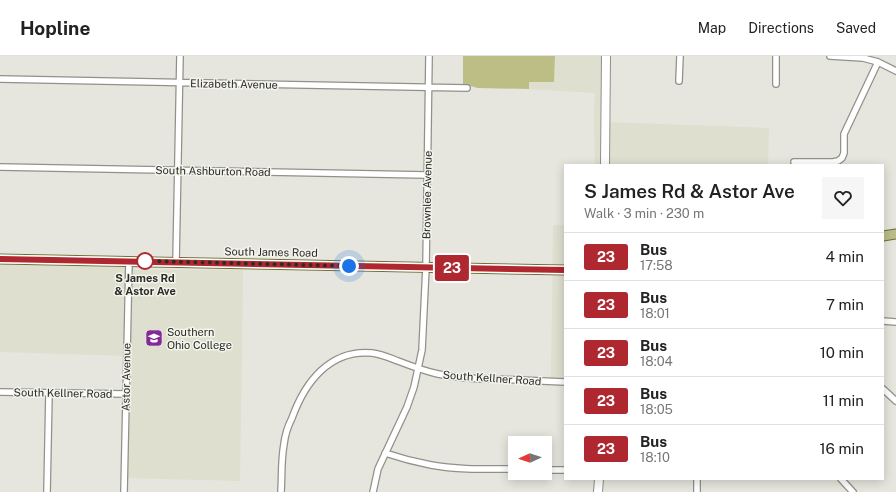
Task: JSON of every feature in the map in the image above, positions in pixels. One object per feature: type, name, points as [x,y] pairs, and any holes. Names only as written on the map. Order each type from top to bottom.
[{"type":"main road","points":[[605,164],[606,56]]},
{"type":"main road","points":[[884,236],[896,234]]},
{"type":"main road","name":"South James Road","points":[[0,258],[564,270]]},
{"type":"main road","points":[[598,492],[599,480]]},
{"type":"street","points":[[176,262],[180,56]]},
{"type":"street","name":"Brownlee Avenue","points":[[372,492],[378,469],[407,408],[414,387],[422,350],[426,267],[429,56]]},
{"type":"street","points":[[679,81],[680,56]]},
{"type":"street","points":[[776,56],[776,84]]},
{"type":"street","points":[[830,56],[863,58],[878,62],[896,71]]},
{"type":"street","points":[[794,162],[833,162],[842,158],[844,153],[844,134],[878,62]]},
{"type":"street","name":"Elizabeth Avenue","points":[[0,79],[467,88]]},
{"type":"street","name":"South Ashburton Road","points":[[0,167],[427,175]]},
{"type":"street","name":"Astor Avenue","points":[[124,492],[129,261]]},
{"type":"street","points":[[884,322],[896,322]]},
{"type":"street","name":"South Kellner Road","points":[[281,492],[284,443],[287,429],[297,403],[312,380],[321,370],[345,356],[356,353],[377,354],[418,369],[458,377],[564,382]]},
{"type":"street","points":[[884,390],[896,401]]},
{"type":"street","name":"South Kellner Road","points":[[0,392],[126,394]]},
{"type":"street","points":[[47,492],[49,393]]},
{"type":"street","points":[[385,453],[433,466],[508,469]]},
{"type":"street","points":[[552,470],[564,470]]},
{"type":"street","points":[[697,480],[697,492]]},
{"type":"street","points":[[842,480],[853,492]]},
{"type":"shaded area","points":[[555,56],[606,56],[604,122],[769,128],[768,164],[595,164],[595,93],[529,89],[529,82],[554,82]]},
{"type":"shaded area","points":[[553,225],[564,225],[564,382],[551,382]]},
{"type":"shaded area","points":[[0,259],[133,261],[133,269],[136,270],[243,270],[240,481],[128,478],[131,356],[0,352]]},
{"type":"green space","points":[[463,56],[555,56],[554,82],[529,82],[529,89],[478,88],[463,84]]},
{"type":"bus line","name":"23","points":[[0,259],[564,270]]},
{"type":"place","name":"S James Rd & Astor Ave","points":[[145,261]]},
{"type":"place","name":"Southern Ohio College","points":[[154,338]]},
{"type":"route","points":[[145,261],[349,266]]}]
